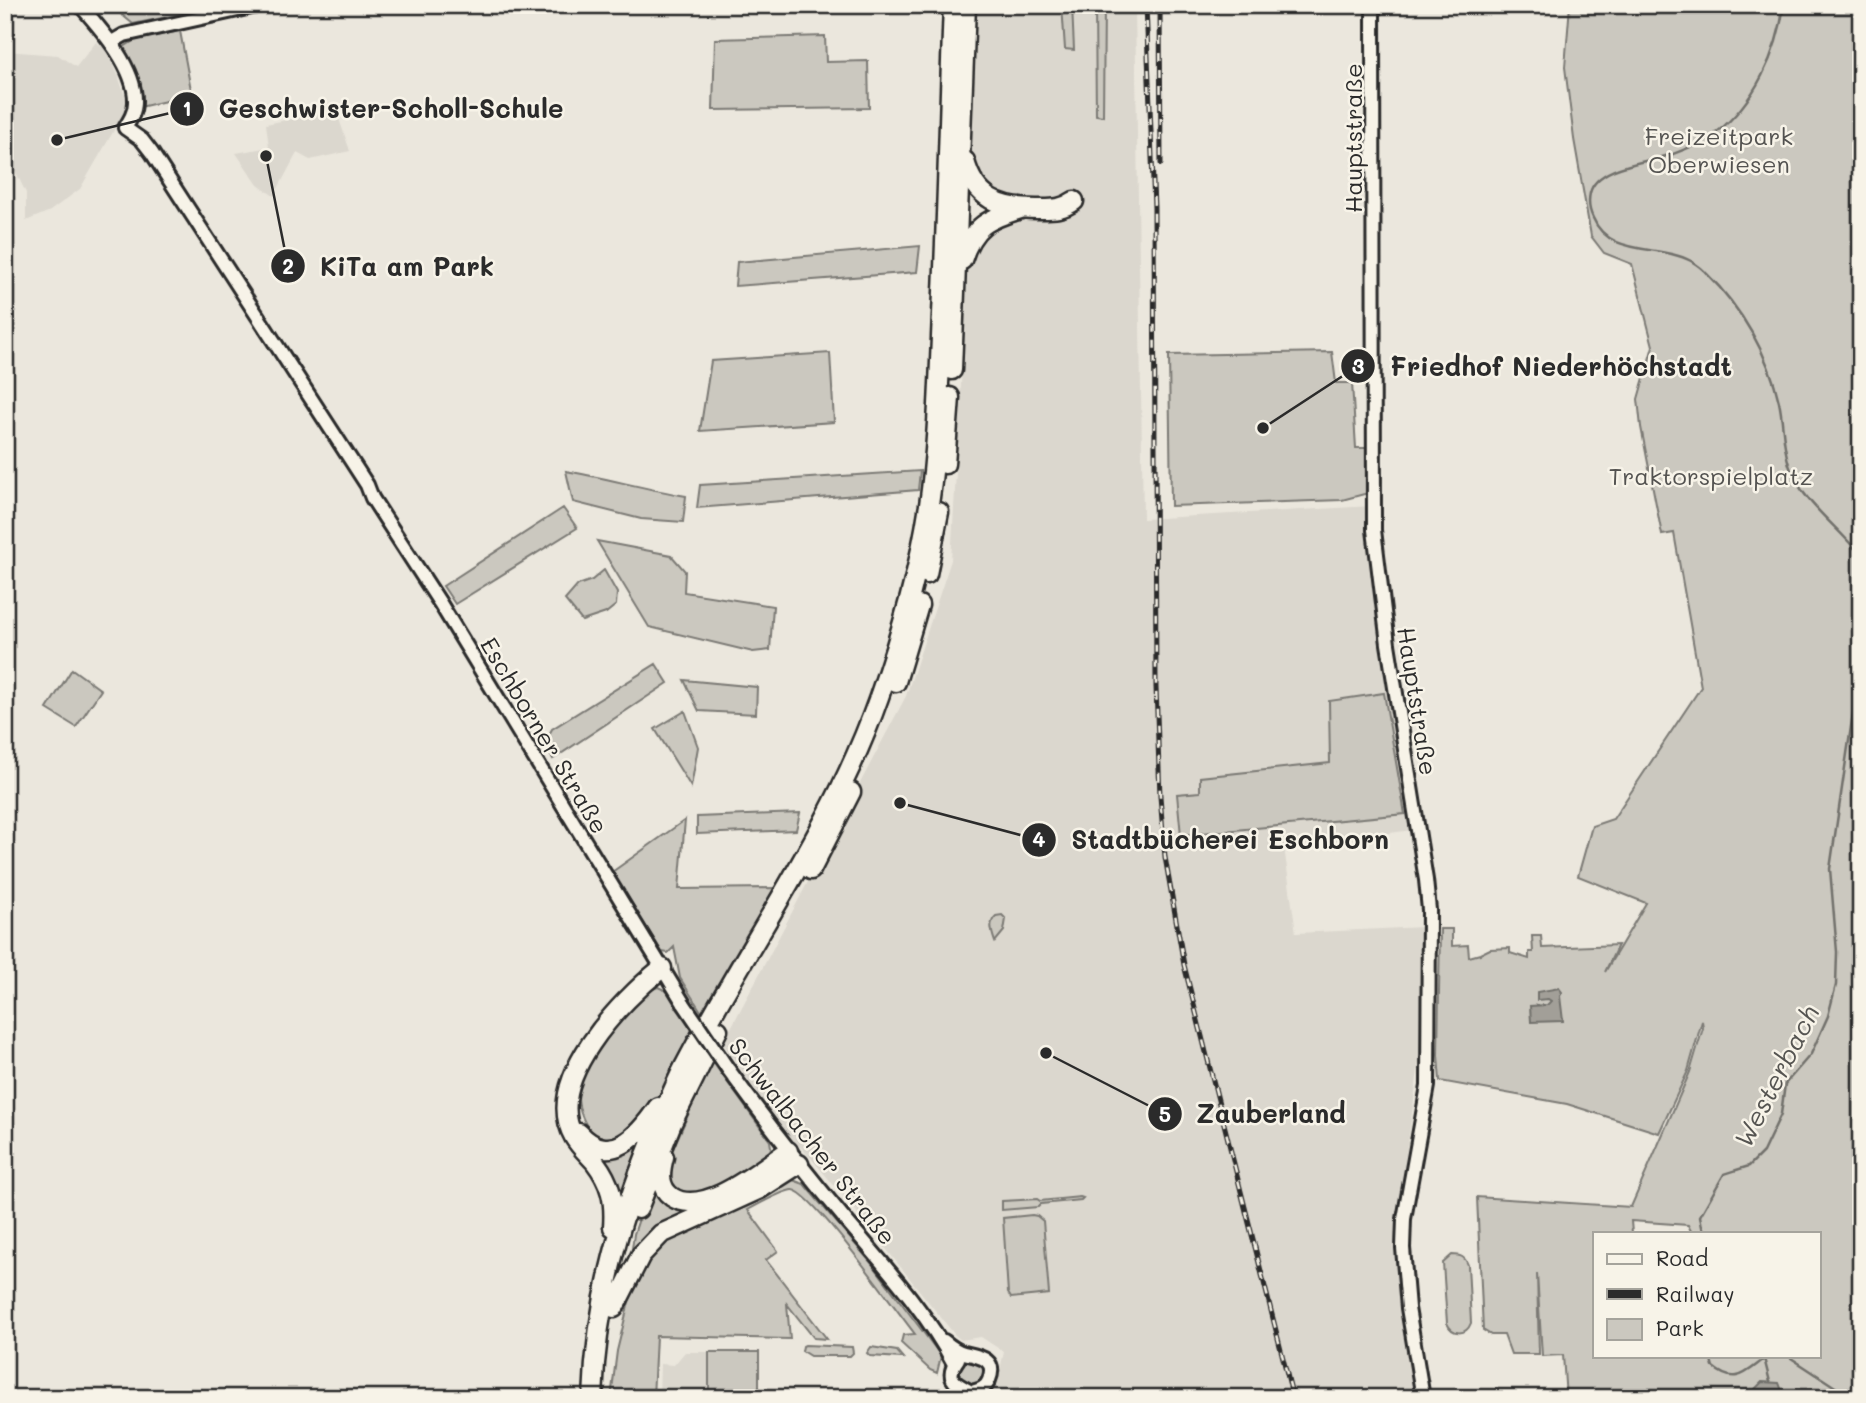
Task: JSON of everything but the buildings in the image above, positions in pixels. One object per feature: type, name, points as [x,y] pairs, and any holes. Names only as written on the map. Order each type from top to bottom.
[{"type":"highway","points":[[568,1107],[574,1126],[585,1140],[602,1148],[622,1145],[640,1131],[682,1069],[804,858],[849,768],[878,699],[914,578],[928,506],[938,409],[953,5]]},
{"type":"highway","points":[[605,1398],[614,1308],[643,1193],[672,1123],[730,1007],[815,864],[866,760],[906,655],[927,575],[940,506],[948,435],[966,5]]},
{"type":"highway","points":[[962,147],[970,178],[981,192],[998,203],[1022,209],[1063,208],[1074,201]]},
{"type":"highway","points":[[956,284],[968,243],[981,224],[1022,209]]},
{"type":"highway","points":[[611,1266],[614,1206],[611,1188],[602,1172],[575,1140],[568,1121],[570,1088],[588,1048],[619,1007],[662,968]]},
{"type":"highway","points":[[593,1398],[601,1314],[611,1266],[635,1178],[682,1069]]},
{"type":"highway","points":[[672,1123],[661,1180],[668,1193],[683,1202],[700,1201],[728,1190],[794,1157]]},
{"type":"highway","points":[[614,1308],[640,1255],[661,1234],[760,1189],[794,1157]]},
{"type":"street","points":[[80,5],[112,42],[124,35],[261,5]]},
{"type":"street","name":"Hauptstraße","points":[[1373,5],[1374,530],[1388,644],[1429,910],[1428,1086],[1404,1219],[1403,1248],[1407,1298],[1423,1398]]},
{"type":"street","name":"Eschborner Straße","points":[[112,42],[134,93],[133,114],[125,128],[142,140],[152,153],[367,485],[372,498],[662,968]]},
{"type":"street","name":"Schwalbacher Straße","points":[[662,968],[728,1069],[794,1157],[937,1335],[954,1364],[953,1377],[956,1384],[962,1389],[981,1393],[990,1377],[989,1365],[979,1355],[967,1354],[953,1348],[937,1335]]},
{"type":"street","points":[[954,1364],[967,1354]]},
{"type":"shaded area","points":[[975,5],[1135,5],[1143,519],[1372,506],[1374,550],[1370,551],[1412,830],[1284,847],[1296,933],[1424,927],[1422,1041],[1394,1246],[1415,1398],[997,1398],[995,1391],[1004,1352],[981,1337],[961,1340],[955,1335],[855,1210],[782,1129],[723,1043],[906,696],[951,560],[968,262],[1000,197],[983,185],[970,157]]},
{"type":"shaded area","points":[[96,42],[106,49],[128,106],[80,189],[50,211],[26,221],[26,193],[11,162],[5,162],[5,51],[58,55],[76,67]]},
{"type":"shaded area","points":[[336,110],[350,151],[310,160],[297,153],[274,196],[258,185],[236,153],[269,147],[266,124]]},
{"type":"shaded area","points":[[1559,988],[1562,992],[1560,996],[1563,1021],[1531,1022],[1530,1006],[1547,1005],[1551,1001],[1537,1000],[1537,992]]},
{"type":"shaded area","points":[[685,1352],[709,1352],[709,1398],[659,1398],[660,1364],[674,1365]]},
{"type":"shaded area","points":[[1762,1382],[1779,1383],[1782,1391],[1773,1398],[1757,1398],[1755,1389]]},
{"type":"green space","points":[[110,5],[225,5],[133,24]]},
{"type":"green space","points":[[1062,5],[1072,5],[1074,50],[1065,49]]},
{"type":"green space","points":[[1095,5],[1104,5],[1103,116],[1096,115]]},
{"type":"green space","name":"Freizeitpark Oberwiesen","points":[[1570,5],[1861,5],[1861,1398],[1566,1398],[1563,1355],[1542,1356],[1537,1273],[1539,1354],[1511,1354],[1504,1335],[1491,1335],[1483,1330],[1477,1197],[1631,1207],[1690,1072],[1703,1028],[1702,1021],[1688,1071],[1659,1133],[1567,1104],[1440,1081],[1440,929],[1452,929],[1452,946],[1468,945],[1469,957],[1490,949],[1510,948],[1510,953],[1529,959],[1529,952],[1533,952],[1532,936],[1541,936],[1542,948],[1618,945],[1605,972],[1646,903],[1578,876],[1592,826],[1613,819],[1701,687],[1674,533],[1662,535],[1641,427],[1638,399],[1653,346],[1632,264],[1604,253],[1591,236],[1565,67]]},
{"type":"green space","points":[[180,31],[192,95],[140,107],[141,84],[124,47],[135,40]]},
{"type":"green space","points":[[825,36],[826,62],[868,61],[869,108],[713,110],[715,39]]},
{"type":"green space","points":[[920,246],[917,272],[735,286],[737,262]]},
{"type":"green space","points":[[1332,352],[1336,383],[1352,383],[1356,448],[1368,448],[1368,493],[1342,500],[1171,506],[1169,355]]},
{"type":"green space","points":[[830,353],[834,422],[700,431],[711,361]]},
{"type":"green space","points":[[566,471],[686,496],[683,522],[641,519],[573,502]]},
{"type":"green space","points":[[920,471],[918,490],[697,508],[700,485]]},
{"type":"green space","points":[[563,508],[577,528],[455,604],[443,586]]},
{"type":"green space","points":[[597,541],[671,555],[685,571],[684,592],[773,606],[770,650],[753,652],[649,627]]},
{"type":"green space","points":[[604,570],[617,593],[616,605],[606,613],[582,621],[565,600],[578,585],[592,580]]},
{"type":"green space","points":[[656,664],[668,683],[553,759],[544,744],[552,729]]},
{"type":"green space","points":[[72,669],[101,690],[76,727],[47,709]]},
{"type":"green space","points":[[684,680],[757,687],[756,714],[699,711]]},
{"type":"green space","points":[[1384,693],[1405,814],[1181,835],[1177,794],[1200,792],[1200,777],[1330,763],[1329,701]]},
{"type":"green space","points":[[685,711],[698,747],[691,787],[655,729]]},
{"type":"green space","points":[[800,813],[796,830],[697,834],[697,817]]},
{"type":"green space","points":[[685,820],[679,889],[776,888],[702,1013],[680,978],[674,947],[668,953],[662,952],[612,872]]},
{"type":"green space","points":[[1002,915],[1006,919],[1004,931],[995,942],[992,922],[996,916]]},
{"type":"green space","points":[[658,987],[669,992],[693,1030],[658,1100],[645,1116],[632,1129],[616,1137],[598,1140],[585,1124],[580,1112],[578,1091],[581,1079],[597,1048],[621,1016],[646,993]]},
{"type":"green space","points":[[712,1061],[770,1141],[771,1147],[769,1157],[721,1186],[686,1198],[671,1190],[666,1164]]},
{"type":"green space","points":[[658,1114],[615,1232],[599,1154]]},
{"type":"green space","points":[[653,1176],[693,1208],[661,1225],[629,1271],[634,1234]]},
{"type":"green space","points":[[790,1179],[804,1184],[873,1265],[941,1356],[937,1373],[930,1370],[901,1343],[903,1335],[915,1334],[835,1229],[802,1195],[792,1190],[748,1210],[778,1251],[766,1260],[827,1339],[814,1338],[787,1304],[790,1339],[656,1336],[653,1398],[611,1398],[617,1351],[635,1277],[659,1241]]},
{"type":"green space","points":[[1083,1198],[1081,1200],[1002,1210],[1002,1201]]},
{"type":"green space","points":[[1032,1215],[1043,1221],[1049,1294],[1011,1298],[1008,1293],[1003,1218]]},
{"type":"green space","points":[[1452,1255],[1462,1257],[1468,1265],[1471,1323],[1463,1332],[1455,1332],[1447,1323],[1443,1263]]},
{"type":"green space","points":[[805,1345],[852,1347],[853,1353],[850,1356],[810,1356],[802,1351]]},
{"type":"green space","points":[[871,1347],[897,1351],[903,1358],[870,1356],[867,1353]]},
{"type":"green space","points":[[709,1352],[759,1352],[759,1398],[709,1398]]},
{"type":"green space","points":[[965,1357],[983,1360],[988,1378],[973,1389],[957,1379],[957,1366]]},
{"type":"waterway","name":"Westerbach","points":[[1784,5],[1770,59],[1753,92],[1730,121],[1712,136],[1695,145],[1673,154],[1613,170],[1603,176],[1590,193],[1589,206],[1593,218],[1611,239],[1691,261],[1705,272],[1731,301],[1752,333],[1768,367],[1779,402],[1788,462],[1797,482],[1813,505],[1861,556]]},
{"type":"waterway","name":"Westerbach","points":[[1706,1232],[1700,1216],[1724,1174],[1749,1166],[1763,1152],[1781,1114],[1785,1084],[1811,1054],[1828,1016],[1836,985],[1837,952],[1830,869],[1861,659]]},
{"type":"waterway","name":"Westerbach","points":[[1711,1358],[1713,1367],[1729,1376],[1749,1371],[1766,1358]]},
{"type":"waterway","points":[[1764,1358],[1770,1382]]},
{"type":"waterway","name":"Westerbach","points":[[1791,1358],[1852,1398]]},
{"type":"railway","points":[[1146,5],[1154,208],[1156,687],[1165,857],[1184,965],[1293,1398]]},
{"type":"railway","points":[[1160,5],[1161,164]]},
{"type":"place","name":"Geschwister-Scholl-Schule","points":[[57,140]]},
{"type":"place","name":"KiTa am Park","points":[[266,156]]},
{"type":"place","name":"Friedhof Niederhöchstadt","points":[[1263,428]]},
{"type":"place","name":"Stadtbücherei Eschborn","points":[[900,803]]},
{"type":"place","name":"Zauberland","points":[[1046,1053]]},
{"type":"park label","name":"Traktorspielplatz","points":[[1711,475]]}]
